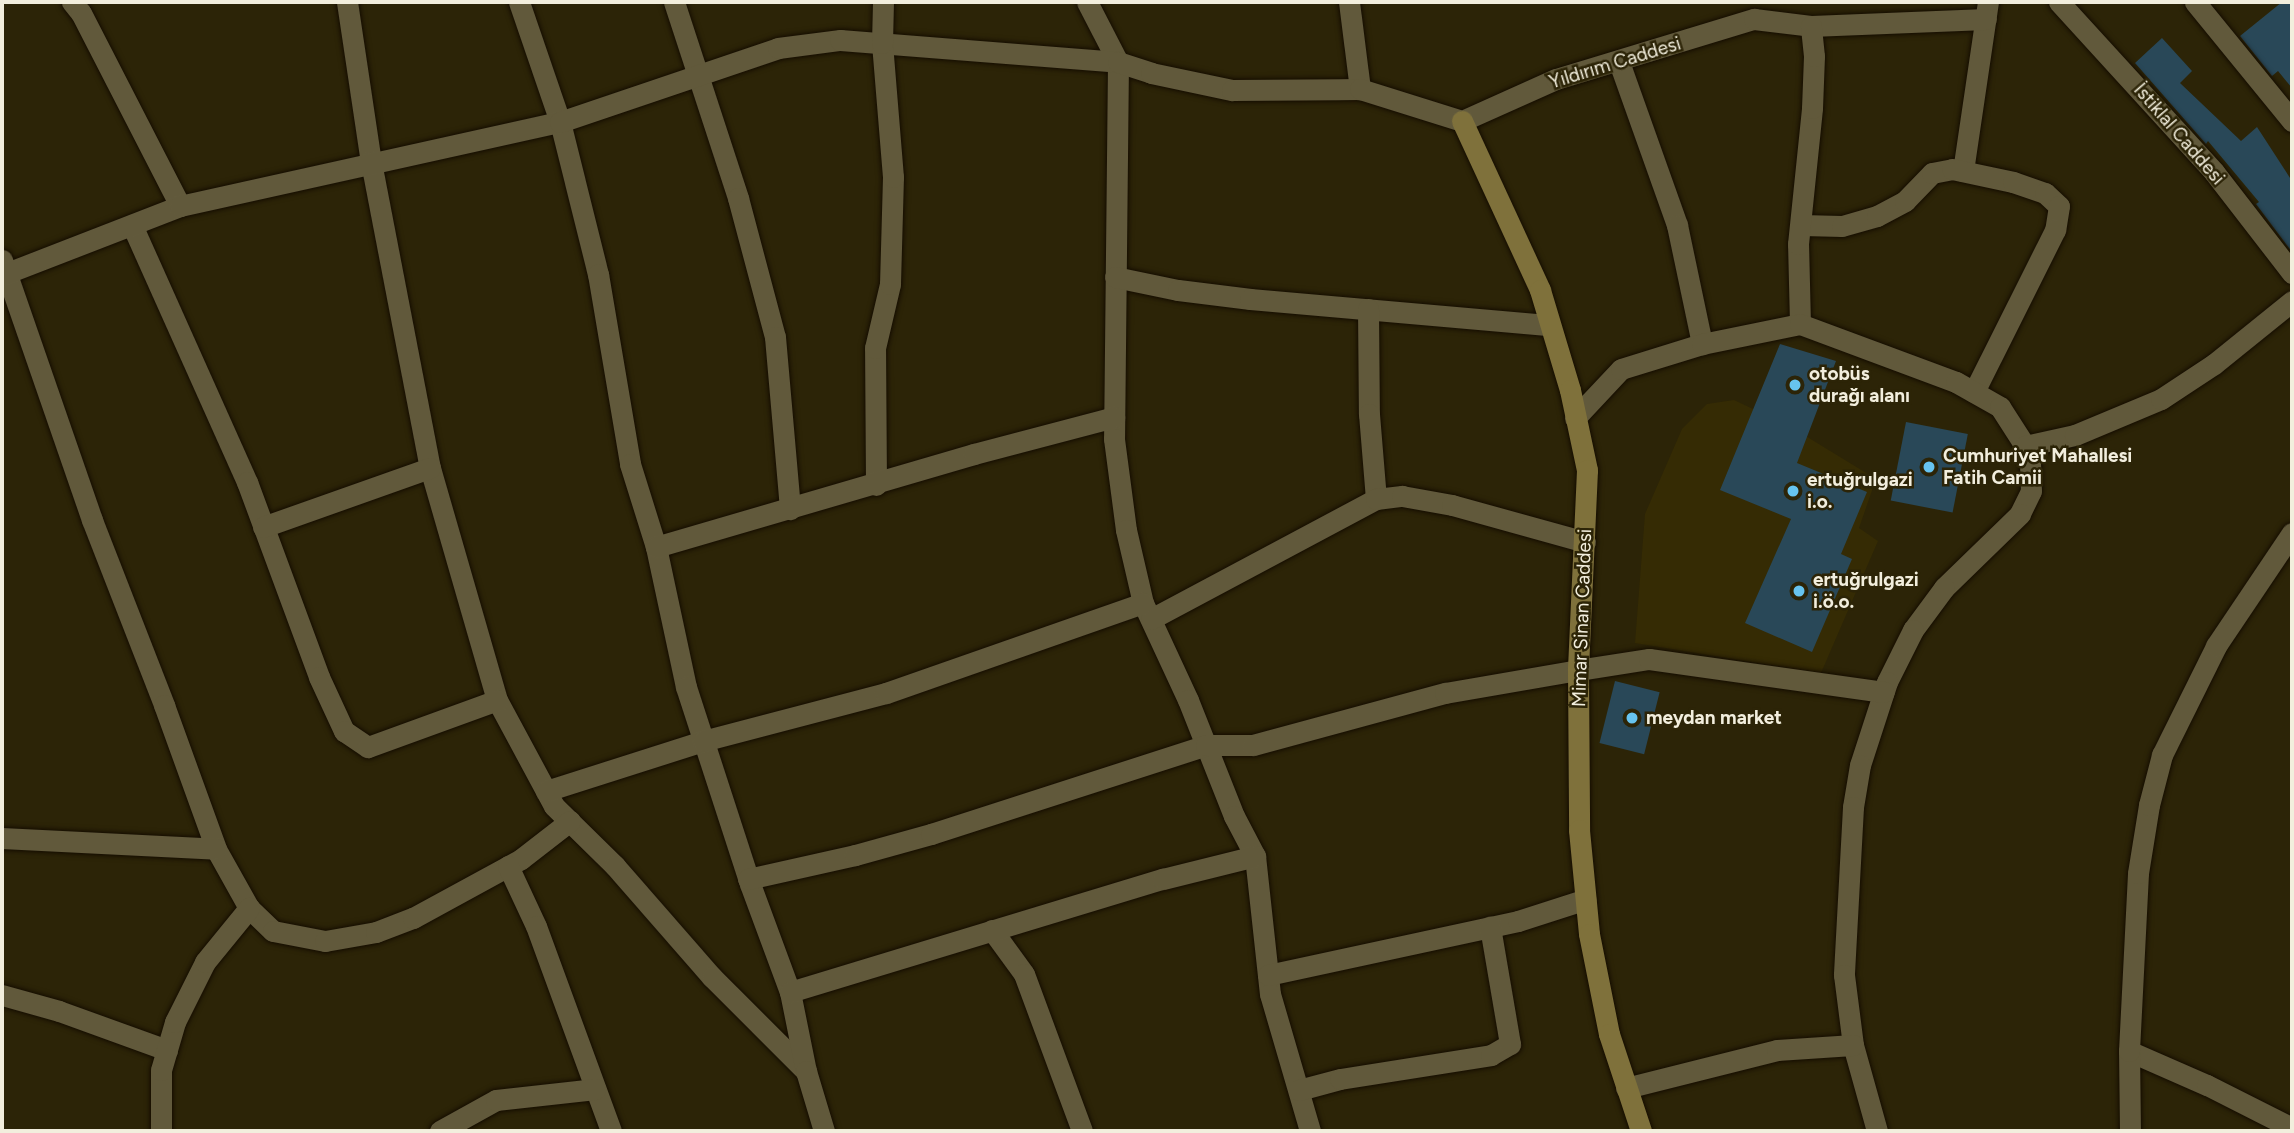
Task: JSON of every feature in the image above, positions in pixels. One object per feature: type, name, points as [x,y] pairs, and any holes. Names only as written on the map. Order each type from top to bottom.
[{"type":"street","points":[[347,2],[371,162],[430,468],[497,700],[554,806],[615,866],[712,977],[806,1070]]},
{"type":"street","points":[[519,2],[560,122],[598,275],[630,464],[656,547],[686,687],[748,879],[790,992],[806,1070],[824,1131]]},
{"type":"street","points":[[674,2],[738,198],[775,337],[790,509]]},
{"type":"street","points":[[876,485],[874,348],[890,284],[893,177],[882,43],[883,2]]},
{"type":"street","points":[[1087,2],[1118,62],[1114,417],[1126,530],[1147,611],[1234,816],[1255,856],[1270,994],[1310,1131]]},
{"type":"street","points":[[1349,2],[1360,89]]},
{"type":"street","name":"İstiklal Caddesi","points":[[2059,2],[2214,172],[2292,273]]},
{"type":"street","points":[[2195,2],[2292,121]]},
{"type":"street","points":[[80,6],[180,206]]},
{"type":"street","points":[[1754,10],[1811,26],[1987,10],[1963,172]]},
{"type":"street","name":"Yıldırım Caddesi","points":[[1462,121],[1556,79],[1619,62],[1754,10]]},
{"type":"street","points":[[1800,324],[1798,255],[1812,108],[1814,56],[1811,26]]},
{"type":"street","points":[[570,821],[508,866],[413,918],[376,932],[325,941],[273,931],[249,908],[216,849],[92,520],[4,270],[180,206],[560,122],[778,48],[840,40],[1118,62],[1151,73],[1232,90],[1360,89],[1462,121]]},
{"type":"street","points":[[1619,62],[1676,225],[1702,344]]},
{"type":"street","name":"Mimar Sinan Caddesi","points":[[1462,121],[1540,290],[1587,470],[1578,670],[1580,830],[1586,899],[1608,1034],[1641,1131]]},
{"type":"street","points":[[1801,225],[1842,226],[1877,216],[1905,201],[1932,173],[1952,169],[2045,193],[2059,206],[2055,230],[1974,392]]},
{"type":"street","points":[[132,225],[247,482],[319,677],[344,731],[368,747],[497,700]]},
{"type":"street","points":[[1115,277],[1178,290],[1550,325]]},
{"type":"street","points":[[2025,446],[2075,435],[2161,399],[2214,364],[2292,302]]},
{"type":"street","points":[[1368,309],[1369,414],[1376,499]]},
{"type":"street","points":[[1575,418],[1621,369],[1702,344],[1800,324],[1956,382],[2000,407],[2025,446],[2030,463],[2031,491],[2020,514],[1944,587],[1913,629],[1884,692],[1860,765],[1853,807],[1844,975],[1853,1045],[1877,1131]]},
{"type":"street","points":[[656,547],[876,485],[974,454],[1114,417]]},
{"type":"street","points":[[263,527],[430,468]]},
{"type":"street","points":[[546,792],[703,741],[886,692],[1147,611],[1376,499],[1402,496],[1452,505],[1585,542]]},
{"type":"street","points":[[2130,1131],[2129,1051],[2138,873],[2162,755],[2216,646],[2292,533]]},
{"type":"street","points":[[748,879],[855,855],[932,834],[1206,745],[1253,745],[1445,693],[1578,670],[1649,659],[1884,692]]},
{"type":"street","points":[[2,838],[216,849]]},
{"type":"street","points":[[790,992],[1163,878],[1255,856]]},
{"type":"street","points":[[508,866],[536,926],[611,1131]]},
{"type":"street","points":[[1268,975],[1490,926],[1586,899]]},
{"type":"street","points":[[161,1131],[161,1070],[175,1022],[205,962],[249,908]]},
{"type":"street","points":[[1299,1090],[1340,1079],[1491,1055],[1510,1044],[1490,926]]},
{"type":"street","points":[[992,930],[1024,974],[1082,1131]]},
{"type":"street","points":[[2,995],[59,1010],[167,1049]]},
{"type":"street","points":[[1626,1088],[1777,1050],[1853,1045]]},
{"type":"street","points":[[2129,1051],[2207,1085],[2292,1128]]},
{"type":"street","points":[[440,1131],[496,1100],[595,1089]]},
{"type":"shaded area","points":[[1734,400],[1791,427],[1876,479],[1859,528],[1878,541],[1821,673],[1635,643],[1645,514],[1682,429],[1707,404]]},
{"type":"building","points":[[2282,2],[2292,2],[2292,88],[2278,71],[2272,76],[2240,36]]},
{"type":"building","points":[[2162,38],[2192,71],[2180,83],[2241,141],[2257,127],[2292,181],[2292,252],[2256,204],[2259,202],[2208,141],[2206,144],[2135,63]]},
{"type":"building","points":[[1780,344],[1836,361],[1797,463],[1867,492],[1841,554],[1852,559],[1812,652],[1745,623],[1791,519],[1720,490]]},
{"type":"building","name":"Cumhuriyet Mahallesi Fatih Camii","points":[[1906,422],[1968,434],[1953,513],[1891,501]]},
{"type":"building","name":"meydan market","points":[[1615,681],[1660,692],[1644,754],[1600,743]]},
{"type":"place","name":"otobüs durağı alanı","points":[[1795,385]]},
{"type":"place","name":"Cumhuriyet Mahallesi Fatih Camii","points":[[1929,467]]},
{"type":"place","name":"ertuğrulgazi i.o.","points":[[1793,491]]},
{"type":"place","name":"ertuğrulgazi i.ö.o.","points":[[1799,591]]},
{"type":"place","name":"meydan market","points":[[1632,718]]}]
